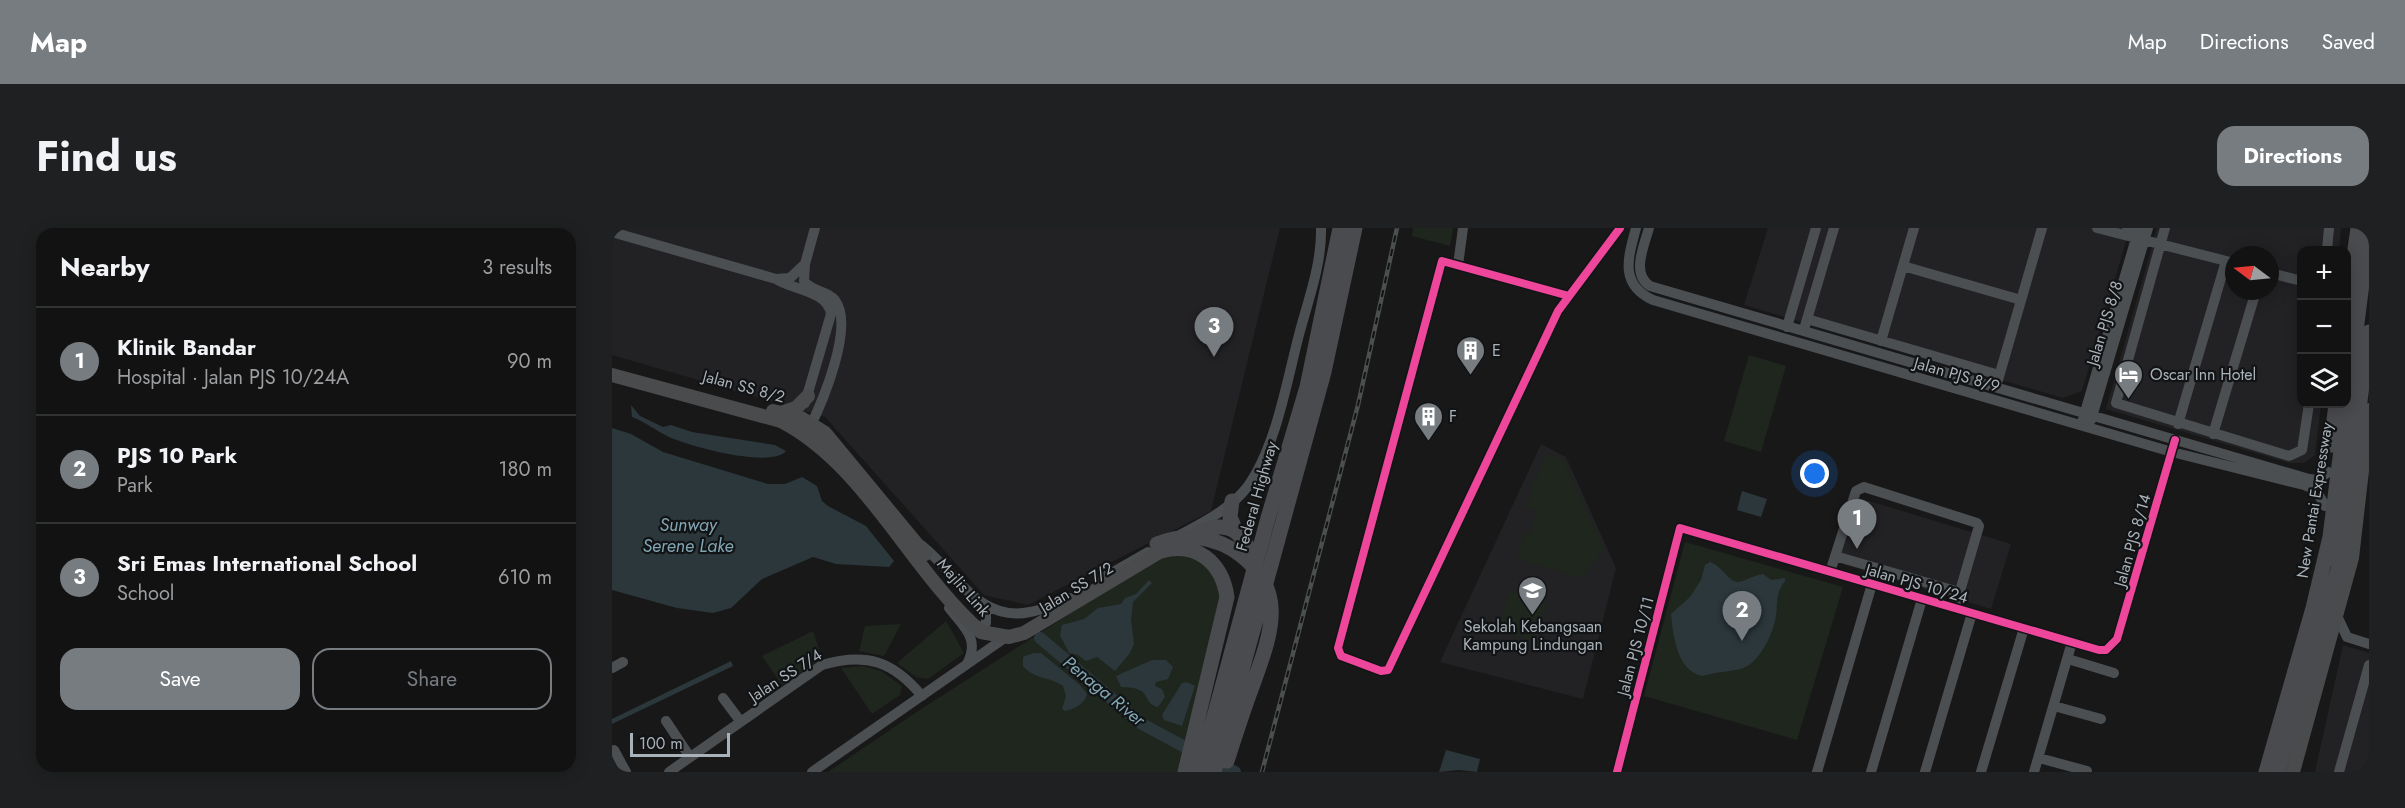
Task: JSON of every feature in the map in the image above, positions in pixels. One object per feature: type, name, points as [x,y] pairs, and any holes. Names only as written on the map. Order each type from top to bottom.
[{"type":"highway","name":"Federal Highway","points":[[1199,772],[1307,387],[1340,228]]},
{"type":"highway","name":"Federal Highway","points":[[1214,772],[1324,372],[1355,228]]},
{"type":"highway","points":[[2347,300],[2358,228]]},
{"type":"highway","name":"New Pantai Expressway","points":[[2266,772],[2313,608],[2336,541],[2369,228]]},
{"type":"highway","name":"New Pantai Expressway","points":[[2278,772],[2320,639],[2369,332]]},
{"type":"highway","points":[[2336,408],[2325,506],[2349,575]]},
{"type":"highway","points":[[1232,501],[1230,513],[1236,531],[1244,540],[1256,563]]},
{"type":"highway","points":[[1198,532],[1214,526],[1225,526],[1236,531]]},
{"type":"highway","points":[[1159,547],[1176,538],[1191,537],[1226,546],[1246,560],[1258,573],[1268,596],[1272,620],[1268,643],[1223,772]]},
{"type":"highway","points":[[1159,547],[1184,548],[1203,554],[1222,574],[1227,597],[1185,772]]},
{"type":"main road","name":"Jalan SS 8/2","points":[[612,367],[781,417],[804,426]]},
{"type":"main road","name":"Jalan SS 8/2","points":[[612,375],[781,417]]},
{"type":"main road","points":[[781,417],[800,405],[808,396]]},
{"type":"main road","points":[[2293,772],[2349,575],[2360,503],[2369,416]]},
{"type":"main road","name":"Majlis Link","points":[[804,426],[973,614],[987,626],[1001,630],[1012,629],[1030,621],[1159,547]]},
{"type":"main road","name":"Majlis Link","points":[[804,426],[834,441],[908,541]]},
{"type":"main road","points":[[2360,503],[2369,482]]},
{"type":"street","points":[[804,426],[818,415],[843,325],[835,300],[828,294],[807,286],[804,281],[805,264],[815,228]]},
{"type":"street","name":"Jalan SS 7/2","points":[[812,772],[967,665],[1070,598],[1220,512],[1246,488],[1257,471],[1280,407],[1318,260],[1320,228]]},
{"type":"street","points":[[1458,265],[1464,228]]},
{"type":"street","points":[[1569,296],[1442,261],[1338,648],[1341,656],[1381,671],[1393,664],[1527,372],[1558,311],[1620,228]]},
{"type":"street","points":[[1636,228],[1628,273],[1639,292]]},
{"type":"street","points":[[1639,292],[1642,279],[1640,262],[1649,228]]},
{"type":"street","points":[[1787,327],[1815,228]]},
{"type":"street","points":[[1803,331],[1833,228]]},
{"type":"street","points":[[1881,341],[1914,228]]},
{"type":"street","points":[[1996,387],[2042,228]]},
{"type":"street","points":[[2097,228],[2146,236],[2165,228]]},
{"type":"street","points":[[2127,228],[2225,260]]},
{"type":"street","points":[[2327,246],[2329,228]]},
{"type":"street","points":[[612,232],[776,279],[790,278],[805,264]]},
{"type":"street","points":[[2146,236],[2116,403],[2178,424],[2289,456],[2298,454],[2304,444],[2308,408]]},
{"type":"street","name":"Jalan PJS 8/8","points":[[2085,426],[2146,236]]},
{"type":"street","points":[[1903,266],[2021,300]]},
{"type":"street","points":[[2279,275],[2297,280]]},
{"type":"street","points":[[2178,424],[2225,278]]},
{"type":"street","name":"Jalan SS 8/2","points":[[776,279],[788,287],[821,297],[831,310],[808,396],[804,426]]},
{"type":"street","name":"Jalan PJS 8/9","points":[[1642,279],[1650,286],[2314,481],[2328,472]]},
{"type":"street","name":"Jalan PJS 8/9","points":[[1639,292],[1653,300],[2172,452],[2304,485],[2316,490],[2325,506]]},
{"type":"street","points":[[2213,434],[2253,300]]},
{"type":"street","points":[[1730,323],[1733,310]]},
{"type":"street","points":[[1807,319],[1999,375]]},
{"type":"street","points":[[2196,446],[2199,430]]},
{"type":"street","name":"Jalan PJS 8/14","points":[[2112,647],[2117,639],[2175,440]]},
{"type":"street","points":[[837,464],[848,483],[974,641],[973,653],[967,665]]},
{"type":"street","points":[[1830,572],[1856,491],[1863,487],[1977,523],[1979,526],[1955,608]]},
{"type":"street","name":"Jalan PJS 10/24","points":[[1680,528],[2099,650],[2112,647]]},
{"type":"street","name":"Jalan PJS 10/11","points":[[1617,772],[1680,528]]},
{"type":"street","name":"Jalan SS 7/2","points":[[967,665],[1004,647],[1198,532]]},
{"type":"street","points":[[908,541],[933,555],[980,603],[987,618],[979,629],[968,626],[953,613]]},
{"type":"street","points":[[1835,556],[1959,592]]},
{"type":"street","points":[[1817,772],[1872,584]]},
{"type":"street","points":[[980,603],[1009,614],[1029,613],[1070,598]]},
{"type":"street","points":[[1871,772],[1922,599]]},
{"type":"street","points":[[1925,772],[1972,613]]},
{"type":"street","points":[[2338,618],[2347,637],[2369,644]]},
{"type":"street","points":[[1981,772],[2024,628]]},
{"type":"street","points":[[2034,772],[2072,642]]},
{"type":"street","name":"Jalan SS 7/4","points":[[669,772],[822,665],[856,658],[891,668],[922,696]]},
{"type":"street","points":[[2068,659],[2114,673]]},
{"type":"street","points":[[612,668],[623,662]]},
{"type":"street","points":[[2339,772],[2369,665]]},
{"type":"street","points":[[723,698],[741,722]]},
{"type":"street","points":[[2054,706],[2101,719]]},
{"type":"street","points":[[666,722],[690,757]]},
{"type":"street","points":[[614,750],[626,772]]},
{"type":"street","points":[[2039,758],[2087,771]]},
{"type":"shaded area","points":[[612,228],[1280,228],[1211,511],[1028,605],[984,595],[825,417],[612,355]]},
{"type":"shaded area","points":[[1413,228],[1453,228],[1450,246],[1412,236]]},
{"type":"shaded area","points":[[1768,228],[2130,228],[2082,391],[2063,398],[1744,305]]},
{"type":"shaded area","points":[[2157,228],[2341,228],[2339,246],[2297,246],[2297,408],[2321,408],[2315,455],[2304,463],[2290,463],[2106,409]]},
{"type":"shaded area","points":[[1749,355],[1786,366],[1761,452],[1724,441]]},
{"type":"shaded area","name":"Sekolah Kebangsaan Kampung Lindungan","points":[[1541,444],[1566,457],[1616,568],[1583,699],[1440,662]]},
{"type":"shaded area","points":[[1548,453],[1564,461],[1604,549],[1582,578],[1517,559],[1524,533],[1530,535],[1537,511],[1525,508],[1533,492],[1530,490]]},
{"type":"shaded area","points":[[1856,497],[2011,544],[1991,609],[1836,562]]},
{"type":"shaded area","points":[[1685,542],[1843,587],[1797,740],[1644,696]]},
{"type":"shaded area","points":[[1190,553],[1218,575],[1221,601],[1179,772],[828,772],[915,713],[1146,565],[1165,556]]},
{"type":"shaded area","points":[[1509,591],[1547,602],[1536,642],[1498,631]]},
{"type":"shaded area","points":[[946,621],[964,653],[928,679],[916,677],[897,663]]},
{"type":"shaded area","points":[[901,624],[884,656],[859,651],[865,626]]},
{"type":"shaded area","points":[[813,631],[822,659],[782,685],[762,656]]},
{"type":"shaded area","points":[[2343,645],[2369,653],[2369,772],[2315,772]]},
{"type":"shaded area","points":[[863,666],[881,671],[902,686],[900,695],[872,714],[841,668]]},
{"type":"water","points":[[631,405],[640,416],[663,427],[671,425],[692,432],[775,445],[786,451],[777,456],[764,458],[729,454],[694,446],[669,437],[632,417]]},
{"type":"water","name":"Sunway Serene Lake","points":[[612,428],[631,434],[663,452],[768,484],[785,484],[802,477],[817,486],[822,501],[828,506],[866,526],[894,561],[889,567],[836,564],[813,557],[762,579],[731,608],[713,613],[677,608],[612,590]]},
{"type":"water","points":[[1742,491],[1767,499],[1761,517],[1737,510]]},
{"type":"water","points":[[1710,562],[1738,582],[1763,574],[1771,580],[1785,578],[1785,581],[1778,594],[1772,631],[1764,648],[1753,662],[1740,669],[1703,676],[1687,668],[1682,660],[1675,642],[1671,614],[1690,597],[1701,580],[1705,565]]},
{"type":"water","points":[[1149,580],[1152,583],[1133,602],[1131,620],[1134,644],[1130,653],[1115,671],[1097,657],[1086,661],[1078,655],[1069,653],[1060,635],[1062,625],[1084,619],[1098,608],[1121,604],[1125,598],[1136,594]]},
{"type":"water","points":[[1041,653],[1080,685],[1087,694],[1082,703],[1065,711],[1062,709],[1066,696],[1063,686],[1032,674],[1023,666],[1023,657]]},
{"type":"water","points":[[1152,660],[1166,660],[1173,667],[1168,679],[1156,682],[1155,686],[1162,689],[1165,697],[1158,707],[1150,703],[1139,690],[1121,687],[1116,676]]},
{"type":"water","points":[[731,661],[733,666],[612,724],[612,719]]},
{"type":"water","points":[[1187,682],[1195,686],[1182,726],[1164,720],[1162,715],[1182,683]]},
{"type":"water","points":[[1446,750],[1480,759],[1477,772],[1459,770],[1439,772]]},
{"type":"waterway","name":"Penaga River","points":[[1040,638],[1142,724],[1198,754]]},
{"type":"waterway","name":"Penaga River","points":[[1214,762],[1235,772]]},
{"type":"railway","points":[[1262,772],[1358,405],[1397,228]]},
{"type":"cycle path","points":[[1569,296],[1442,261],[1338,648],[1341,656],[1381,671],[1388,670],[1558,311],[1620,228]]},
{"type":"cycle path","points":[[1617,772],[1680,528],[2099,650],[2106,650],[2117,639],[2175,440]]},
{"type":"place","name":"Sri Emas International School","points":[[1214,357]]},
{"type":"place","name":"E","points":[[1471,376]]},
{"type":"place","name":"Oscar Inn Hotel","points":[[2129,400]]},
{"type":"place","name":"F","points":[[1428,442]]},
{"type":"place","name":"Klinik Bandar","points":[[1857,549]]},
{"type":"place","name":"Sekolah Kebangsaan Kampung Lindungan","points":[[1533,616]]},
{"type":"place","name":"PJS 10 Park","points":[[1742,641]]}]
